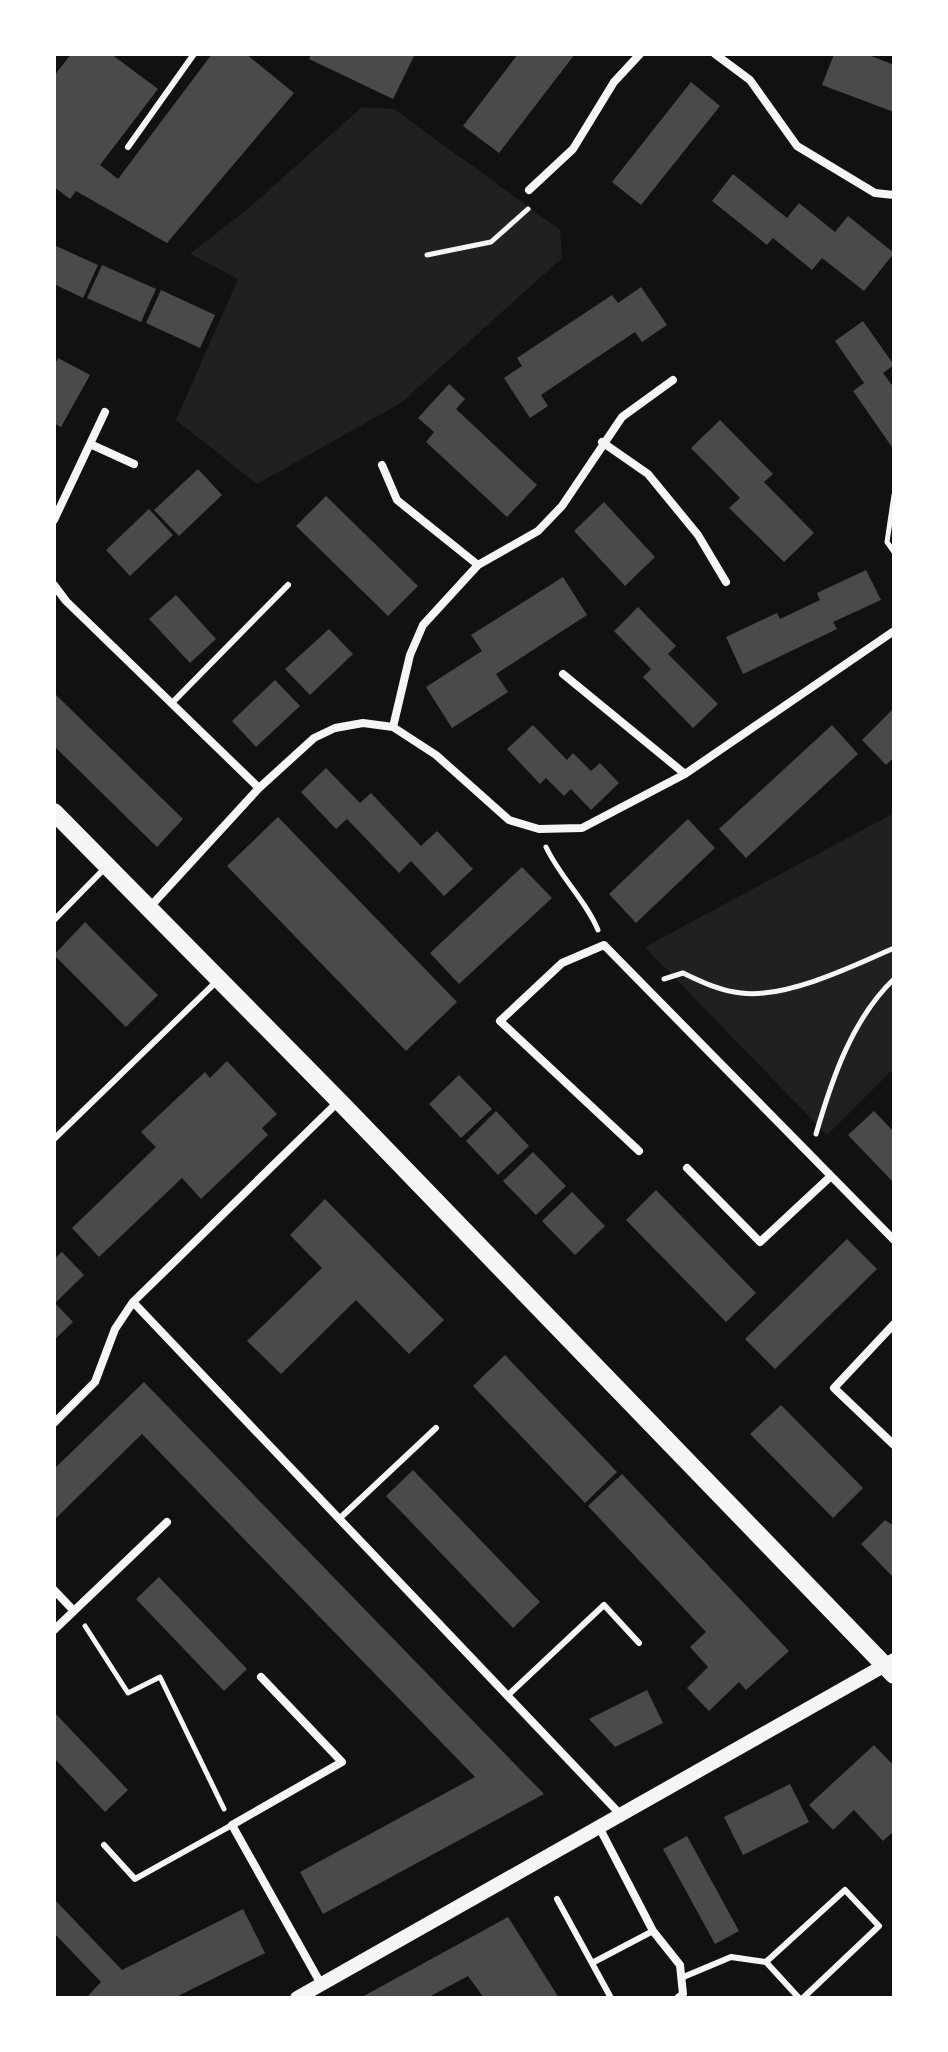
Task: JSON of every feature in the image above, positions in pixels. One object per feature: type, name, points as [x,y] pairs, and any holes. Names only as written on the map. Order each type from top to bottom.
[{"type":"main road","points":[[54,812],[891,1667]]},
{"type":"street","points":[[529,190],[573,149],[614,82],[640,54]]},
{"type":"street","points":[[715,54],[750,80],[797,146],[875,193],[894,195]]},
{"type":"street","points":[[393,727],[410,655],[423,625],[478,565],[538,531],[562,506],[602,442],[622,417],[673,380]]},
{"type":"street","points":[[54,520],[105,412]]},
{"type":"street","points":[[602,442],[648,474],[698,535],[726,582]]},
{"type":"street","points":[[90,444],[134,464]]},
{"type":"street","points":[[382,465],[397,500],[478,565]]},
{"type":"street","points":[[54,585],[66,601],[259,788]]},
{"type":"street","points":[[149,909],[259,788],[314,738],[335,728],[363,723],[393,727],[436,755],[509,820],[539,829],[582,828],[685,774],[894,631]]},
{"type":"street","points":[[563,674],[685,774]]},
{"type":"street","points":[[639,1151],[500,1021],[562,963],[604,945],[894,1240]]},
{"type":"street","points":[[54,1423],[95,1382],[115,1329],[133,1302],[339,1101]]},
{"type":"street","points":[[687,1168],[760,1242],[831,1176]]},
{"type":"street","points":[[133,1302],[619,1813]]},
{"type":"street","points":[[894,1324],[834,1388],[894,1445]]},
{"type":"street","points":[[54,1630],[167,1522]]},
{"type":"street","points":[[54,1590],[74,1611]]},
{"type":"street","points":[[297,1998],[619,1813],[891,1667]]},
{"type":"street","points":[[261,1677],[342,1762],[232,1825],[321,1984]]},
{"type":"street","points":[[598,1825],[653,1931],[680,1965],[683,1994],[678,1998]]},
{"type":"lane","points":[[128,147],[194,54]]},
{"type":"lane","points":[[172,703],[288,585]]},
{"type":"lane","points":[[54,920],[106,867]]},
{"type":"lane","points":[[54,1139],[218,980]]},
{"type":"lane","points":[[339,1519],[436,1428]]},
{"type":"lane","points":[[507,1696],[604,1605],[639,1643]]},
{"type":"lane","points":[[104,1845],[135,1879],[232,1825]]},
{"type":"lane","points":[[681,1978],[731,1957],[766,1962],[801,1998],[879,1926],[845,1890],[766,1962]]},
{"type":"lane","points":[[557,1899],[611,1998]]},
{"type":"lane","points":[[592,1963],[653,1931]]},
{"type":"path","points":[[427,255],[491,242],[537,201],[529,190]]},
{"type":"path","points":[[894,495],[887,542],[894,552]]},
{"type":"path","points":[[539,829],[547,850],[590,911],[604,945]]},
{"type":"path","points":[[644,986],[683,973],[713,987],[744,994],[782,989],[858,965],[894,948]]},
{"type":"path","points":[[809,1154],[829,1090],[849,1043],[879,994],[894,979]]},
{"type":"path","points":[[74,1611],[128,1693],[160,1677],[232,1825]]},
{"type":"shaded area","points":[[362,107],[394,109],[560,230],[562,258],[401,403],[257,484],[176,420],[238,279],[190,254],[249,208]]},
{"type":"shaded area","points":[[894,813],[894,1068],[827,1135],[645,947]]},
{"type":"building","points":[[71,54],[111,54],[158,89],[100,165],[118,179],[212,54],[246,54],[294,93],[167,243],[76,191],[70,199],[54,187],[54,76]]},
{"type":"building","points":[[311,54],[415,54],[393,99],[309,59]]},
{"type":"building","points":[[518,54],[575,54],[499,153],[463,126]]},
{"type":"building","points":[[834,54],[866,54],[894,65],[894,112],[822,85]]},
{"type":"building","points":[[691,82],[720,106],[641,205],[612,182]]},
{"type":"building","points":[[733,174],[787,218],[799,203],[835,232],[848,216],[894,253],[864,291],[822,258],[812,270],[773,238],[767,245],[712,201]]},
{"type":"building","points":[[54,245],[98,265],[83,298],[54,284]]},
{"type":"building","points":[[102,265],[156,289],[141,322],[87,298]]},
{"type":"building","points":[[641,287],[667,325],[642,342],[635,332],[541,395],[548,406],[530,418],[504,378],[522,366],[517,358],[612,295],[618,303]]},
{"type":"building","points":[[161,290],[215,315],[200,348],[146,323]]},
{"type":"building","points":[[863,321],[894,365],[883,373],[894,388],[894,450],[853,391],[864,383],[835,341]]},
{"type":"building","points":[[58,358],[90,375],[61,427],[54,423],[54,366]]},
{"type":"building","points":[[449,384],[465,399],[456,409],[537,485],[507,517],[426,442],[434,432],[418,418]]},
{"type":"building","points":[[720,420],[773,474],[764,482],[814,533],[784,562],[729,508],[740,498],[691,448]]},
{"type":"building","points":[[198,469],[222,495],[179,536],[154,510]]},
{"type":"building","points":[[326,496],[418,586],[388,616],[296,526]]},
{"type":"building","points":[[604,502],[655,557],[625,586],[574,531]]},
{"type":"building","points":[[149,509],[173,535],[130,576],[106,550]]},
{"type":"building","points":[[866,570],[881,600],[833,622],[837,629],[743,674],[726,637],[777,613],[780,619],[820,600],[817,593]]},
{"type":"building","points":[[563,577],[587,615],[496,674],[508,692],[452,728],[426,687],[482,651],[471,635]]},
{"type":"building","points":[[176,595],[216,639],[190,663],[149,619]]},
{"type":"building","points":[[638,607],[676,646],[668,654],[718,704],[693,728],[643,677],[651,669],[614,631]]},
{"type":"building","points":[[329,629],[353,654],[310,695],[285,669]]},
{"type":"building","points":[[275,680],[300,706],[256,747],[232,721]]},
{"type":"building","points":[[54,693],[183,819],[157,847],[54,746]]},
{"type":"building","points":[[894,708],[894,757],[886,765],[862,740]]},
{"type":"building","points":[[533,725],[567,760],[573,753],[591,771],[600,763],[619,783],[591,810],[571,789],[564,796],[546,778],[540,784],[507,749]]},
{"type":"building","points":[[832,725],[858,754],[746,858],[719,829]]},
{"type":"building","points":[[326,768],[360,803],[371,793],[421,846],[437,831],[473,869],[444,896],[411,861],[399,873],[347,819],[336,829],[301,792]]},
{"type":"building","points":[[278,817],[457,1002],[406,1051],[227,866]]},
{"type":"building","points":[[688,819],[715,848],[636,923],[609,894]]},
{"type":"building","points":[[522,867],[552,898],[459,984],[430,953]]},
{"type":"building","points":[[85,922],[158,995],[126,1027],[54,955]]},
{"type":"building","points":[[227,1061],[277,1114],[262,1128],[268,1135],[201,1199],[182,1178],[99,1257],[72,1228],[156,1147],[141,1132],[205,1072],[210,1078]]},
{"type":"building","points":[[459,1075],[492,1109],[461,1138],[429,1104]]},
{"type":"building","points":[[496,1111],[529,1146],[498,1175],[466,1141]]},
{"type":"building","points":[[874,1111],[894,1132],[894,1183],[848,1135]]},
{"type":"building","points":[[533,1152],[566,1186],[536,1215],[503,1181]]},
{"type":"building","points":[[656,1190],[756,1293],[726,1322],[626,1220]]},
{"type":"building","points":[[572,1192],[605,1226],[575,1255],[542,1221]]},
{"type":"building","points":[[325,1199],[444,1320],[409,1354],[356,1300],[281,1374],[247,1341],[322,1268],[290,1235]]},
{"type":"building","points":[[847,1239],[877,1269],[775,1369],[745,1339]]},
{"type":"building","points":[[62,1252],[84,1275],[55,1303],[73,1322],[54,1340],[54,1259]]},
{"type":"building","points":[[505,1355],[617,1472],[585,1503],[473,1386]]},
{"type":"building","points":[[144,1382],[544,1794],[323,1914],[300,1872],[475,1777],[142,1434],[54,1520],[54,1469]]},
{"type":"building","points":[[781,1405],[863,1488],[833,1518],[750,1434]]},
{"type":"building","points":[[413,1470],[540,1602],[513,1628],[386,1496]]},
{"type":"building","points":[[622,1474],[789,1651],[746,1690],[739,1682],[709,1711],[687,1688],[708,1667],[690,1647],[706,1632],[588,1506]]},
{"type":"building","points":[[885,1520],[894,1526],[892,1576],[861,1544]]},
{"type":"building","points":[[159,1577],[247,1669],[224,1691],[136,1599]]},
{"type":"building","points":[[647,1690],[663,1723],[615,1747],[589,1719]]},
{"type":"building","points":[[54,1712],[128,1790],[105,1812],[54,1758]]},
{"type":"building","points":[[874,1745],[894,1766],[894,1831],[883,1841],[854,1810],[833,1830],[809,1805]]},
{"type":"building","points":[[790,1784],[809,1822],[743,1855],[724,1817]]},
{"type":"building","points":[[687,1836],[739,1931],[715,1944],[663,1849]]},
{"type":"building","points":[[54,1899],[122,1970],[243,1909],[265,1953],[174,1998],[86,1998],[101,1982],[54,1933]]},
{"type":"building","points":[[508,1917],[559,1998],[484,1998],[468,1976],[427,1998],[360,1998]]}]
